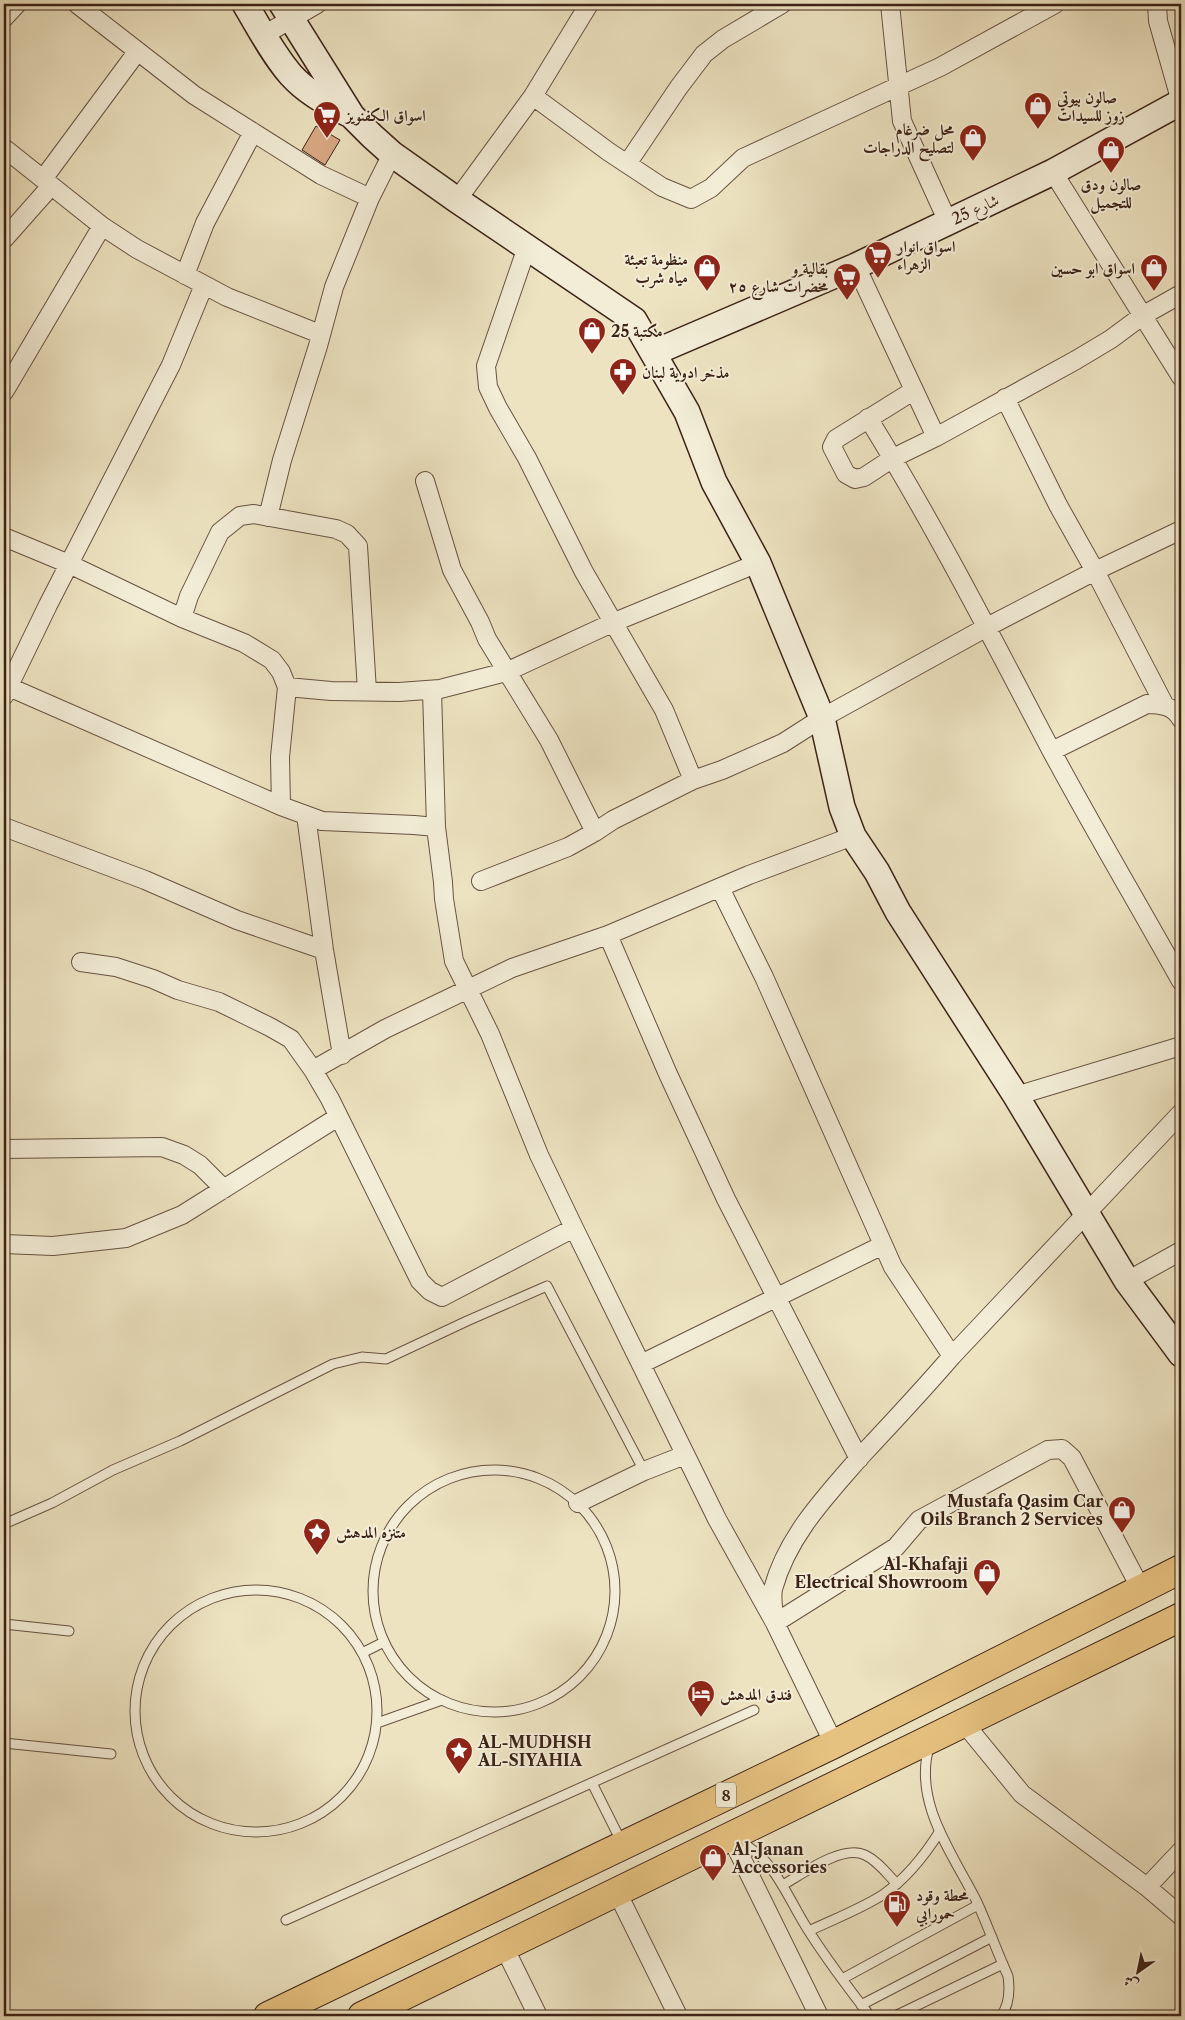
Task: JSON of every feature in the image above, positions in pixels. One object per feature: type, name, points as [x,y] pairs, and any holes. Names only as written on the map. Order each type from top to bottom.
[{"type":"highway","name":"8","points":[[268,2016],[834,1744],[1181,1569]]},
{"type":"highway","name":"8","points":[[371,2014],[504,1947],[1181,1617]]},
{"type":"street","points":[[4,18],[17,4]]},
{"type":"street","points":[[77,4],[194,95],[321,175],[370,198]]},
{"type":"street","points":[[245,4],[290,74],[308,91],[352,116]]},
{"type":"street","points":[[264,35],[286,11],[317,4]]},
{"type":"street","points":[[457,200],[533,96],[589,4]]},
{"type":"street","points":[[627,164],[704,54],[723,39],[782,4]]},
{"type":"street","points":[[890,4],[902,121],[948,222]]},
{"type":"street","points":[[533,96],[662,187],[691,199],[711,188],[743,158],[832,116],[900,87],[1055,4]]},
{"type":"street","points":[[1157,4],[1158,21],[1181,102]]},
{"type":"street","points":[[286,11],[352,116],[392,154],[634,320],[687,412],[714,482],[758,563],[822,718],[842,807],[853,836],[877,872],[898,912],[1016,1096],[1127,1281],[1181,1354]]},
{"type":"street","points":[[4,239],[47,182],[137,52]]},
{"type":"street","name":"شارع 25","points":[[652,353],[856,266],[1053,172],[1181,102]]},
{"type":"street","points":[[185,275],[205,223],[253,132]]},
{"type":"street","points":[[4,148],[102,226],[138,249],[227,297],[320,334]]},
{"type":"street","points":[[268,517],[282,460],[334,287],[370,198],[392,154]]},
{"type":"street","points":[[1053,172],[1181,377]]},
{"type":"street","points":[[4,392],[102,226]]},
{"type":"street","points":[[528,247],[486,366],[488,387],[527,458],[584,572],[664,710],[693,780]]},
{"type":"street","points":[[856,266],[936,437]]},
{"type":"street","points":[[204,285],[171,365],[6,692],[322,822],[436,827]]},
{"type":"street","points":[[913,391],[836,440],[832,447],[846,474],[855,478],[864,477],[893,458],[936,437],[1097,348],[1142,316],[1181,294]]},
{"type":"street","points":[[1005,398],[1058,505],[1095,571],[1164,704],[1179,715],[1181,719]]},
{"type":"street","points":[[868,418],[893,458],[987,627],[1052,751],[1181,981]]},
{"type":"street","points":[[425,481],[452,570],[487,639],[549,740],[595,832]]},
{"type":"street","points":[[182,618],[189,596],[220,532],[240,516],[254,514],[336,529],[347,534],[358,546],[367,691]]},
{"type":"street","points":[[481,881],[568,847],[613,820],[693,780],[722,770],[783,743],[822,718],[987,627],[1095,571],[1181,530]]},
{"type":"street","points":[[4,537],[69,564],[182,618],[244,644],[272,660],[281,672],[287,687],[280,757],[281,806]]},
{"type":"street","points":[[287,687],[331,691],[399,692],[432,690],[506,672],[612,622],[758,563]]},
{"type":"street","points":[[432,690],[436,827],[444,882],[444,899],[454,960],[490,1034],[540,1155],[574,1228],[717,1519],[774,1623],[834,1744]]},
{"type":"street","points":[[1052,751],[1147,704],[1164,704]]},
{"type":"street","points":[[306,815],[324,950],[342,1055]]},
{"type":"street","points":[[4,827],[145,880],[238,920],[324,950]]},
{"type":"street","points":[[313,1070],[385,1029],[512,968],[608,934],[749,875],[853,836]]},
{"type":"street","points":[[720,888],[764,977],[893,1268],[952,1356]]},
{"type":"street","points":[[608,934],[697,1137],[776,1299],[859,1459]]},
{"type":"street","points":[[81,962],[116,967],[153,979],[178,990],[219,1002],[291,1039],[313,1070],[420,1281],[430,1291],[442,1297],[574,1228]]},
{"type":"street","points":[[1016,1096],[1181,1046]]},
{"type":"street","points":[[774,1623],[772,1591],[784,1559],[815,1510],[837,1482],[952,1356],[1181,1113]]},
{"type":"street","points":[[4,1244],[53,1246],[126,1238],[182,1215],[338,1117]]},
{"type":"street","points":[[4,1149],[162,1147],[184,1155],[200,1166],[224,1188]]},
{"type":"street","points":[[641,1364],[883,1245]]},
{"type":"street","points":[[1127,1281],[1181,1251]]},
{"type":"street","points":[[774,1623],[896,1547],[919,1520],[1048,1450],[1062,1449],[1072,1458],[1141,1589]]},
{"type":"street","points":[[578,1503],[644,1471],[685,1455]]},
{"type":"street","points":[[964,1723],[1022,1794],[1147,1886],[1181,1916]]},
{"type":"street","points":[[731,1836],[819,2016]]},
{"type":"street","points":[[1147,1886],[1181,1852]]},
{"type":"street","points":[[617,1892],[678,2016]]},
{"type":"street","points":[[504,1947],[538,2016]]},
{"type":"lane","points":[[4,1524],[52,1504],[113,1470],[180,1441],[333,1364],[362,1357],[386,1359],[547,1286],[644,1471]]},
{"type":"lane","points":[[486,1470],[505,1470],[540,1478],[578,1503],[596,1524],[605,1540],[615,1574],[615,1610],[604,1645],[583,1675],[554,1697],[520,1710],[484,1712],[466,1709],[442,1700],[418,1685],[404,1672],[384,1642],[374,1607],[374,1571],[385,1537],[400,1514],[420,1495],[451,1477],[486,1470]]},
{"type":"lane","points":[[257,1590],[284,1593],[302,1599],[333,1617],[346,1630],[362,1653],[373,1677],[376,1695],[377,1723],[372,1748],[365,1765],[344,1795],[331,1807],[299,1825],[264,1832],[246,1832],[210,1824],[179,1805],[155,1778],[139,1745],[134,1709],[136,1691],[147,1657],[156,1641],[181,1615],[212,1597],[230,1592],[257,1590]]},
{"type":"lane","points":[[4,1624],[68,1631]]},
{"type":"lane","points":[[362,1653],[384,1642]]},
{"type":"lane","points":[[377,1723],[442,1700]]},
{"type":"lane","points":[[286,1920],[754,1710]]},
{"type":"lane","points":[[930,1740],[925,1769],[925,1784],[932,1814],[978,1905],[1008,1976],[1010,1989],[1008,2001],[1001,2016]]},
{"type":"lane","points":[[4,1743],[111,1754]]},
{"type":"lane","points":[[592,1783],[623,1845]]},
{"type":"lane","points":[[809,1932],[883,1895],[897,1884],[927,1852],[940,1831]]},
{"type":"lane","points":[[731,1836],[765,1860],[774,1870],[809,1932],[870,2016]]},
{"type":"lane","points":[[783,1885],[839,1854],[856,1852],[872,1859],[897,1884]]},
{"type":"lane","points":[[842,1978],[978,1905]]},
{"type":"lane","points":[[861,2005],[992,1937]]},
{"type":"lane","points":[[895,2016],[1003,1964]]},
{"type":"building","points":[[316,126],[340,140],[325,165],[302,150]]},
{"type":"place","name":"صالون بيوتي زوز للسيدات","points":[[1038,130]]},
{"type":"place","name":"اسواق الكفنويز","points":[[327,139]]},
{"type":"place","name":"محل ضرغام لتصليح الدراجات","points":[[973,162]]},
{"type":"place","name":"صالون ودق للتجميل","points":[[1111,174]]},
{"type":"place","name":"اسواق انوار الزهراء","points":[[878,279]]},
{"type":"place","name":"منظومة تعبئة مياه شرب","points":[[707,292]]},
{"type":"place","name":"اسواق ابو حسين","points":[[1154,292]]},
{"type":"place","name":"بقالية و مخضرات شارع ٢٥","points":[[847,301]]},
{"type":"place","name":"مكتبة 25","points":[[592,355]]},
{"type":"place","name":"مذخر ادوية لبنان","points":[[623,396]]},
{"type":"place","name":"Mustafa Qasim Car Oils Branch 2 Services","points":[[1122,1534]]},
{"type":"place","name":"متنزه المدهش","points":[[317,1556]]},
{"type":"place","name":"Al-Khafaji Electrical Showroom","points":[[987,1597]]},
{"type":"place","name":"فندق المدهش","points":[[701,1718]]},
{"type":"place","name":"AL-MUDHSH AL-SIYAHIA","points":[[459,1775]]},
{"type":"place","name":"Al-Janan Accessories","points":[[713,1882]]},
{"type":"place","name":"محطة وقود حمورابي","points":[[897,1928]]}]
